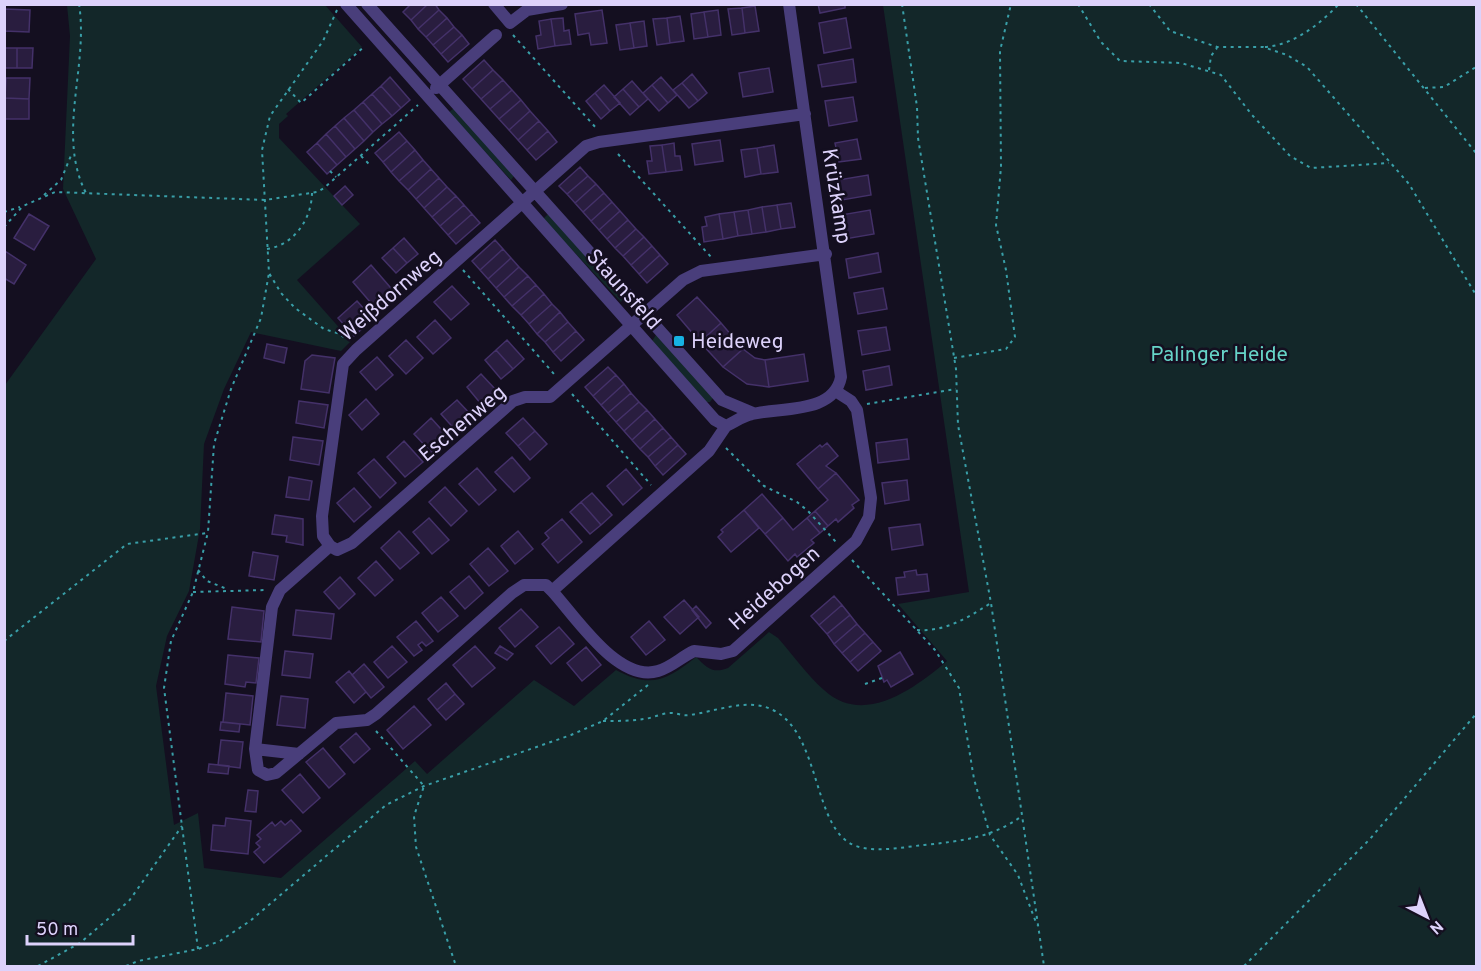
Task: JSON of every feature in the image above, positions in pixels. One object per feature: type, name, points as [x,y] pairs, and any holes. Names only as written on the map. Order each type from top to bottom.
[{"type":"street","name":"Staunsfeld","points":[[368,4],[722,400],[733,407],[754,413]]},
{"type":"street","points":[[494,4],[505,29]]},
{"type":"street","points":[[424,99],[527,10],[562,4]]},
{"type":"street","name":"Krüzkamp","points":[[789,4],[842,364],[842,377],[837,392]]},
{"type":"street","name":"Staunsfeld","points":[[341,7],[523,205],[715,420],[726,426],[754,413],[816,404],[837,392]]},
{"type":"street","points":[[523,205],[592,143],[805,114]]},
{"type":"street","name":"Weißdornweg","points":[[330,546],[322,536],[322,516],[343,364],[356,350],[523,205]]},
{"type":"street","name":"Eschenweg","points":[[275,596],[330,546],[337,550],[352,543],[513,401],[525,397],[550,397],[682,280],[701,271],[826,254]]},
{"type":"street","name":"Heidebogen","points":[[656,672],[672,666],[694,651],[721,654],[732,651],[844,551],[865,529],[871,498],[857,410],[851,401],[837,392]]},
{"type":"street","points":[[552,591],[709,451],[726,426]]},
{"type":"street","points":[[275,596],[255,749],[258,770],[267,775],[281,770],[336,723],[367,720],[524,585],[546,585],[615,661],[641,671],[656,672]]},
{"type":"street","points":[[255,749],[299,754]]},
{"type":"path","points":[[79,4],[73,150],[78,177],[86,193]]},
{"type":"path","points":[[902,4],[917,107],[918,138],[954,358],[958,424],[991,603],[1044,966]]},
{"type":"path","points":[[954,358],[1006,349],[1015,337],[1006,270],[996,225],[1002,167],[1000,51],[1011,4]]},
{"type":"path","points":[[1078,4],[1101,42],[1120,60],[1181,63],[1209,70],[1224,78],[1252,115],[1300,164],[1311,168],[1390,163]]},
{"type":"path","points":[[1149,4],[1170,31],[1217,47],[1278,46],[1315,27],[1339,4]]},
{"type":"path","points":[[1356,4],[1476,153]]},
{"type":"path","points":[[198,949],[164,688],[171,640],[193,592],[208,532],[214,444],[231,389],[261,318],[269,273],[262,150],[265,130],[270,116],[323,41],[341,7]]},
{"type":"path","points":[[505,29],[601,134]]},
{"type":"path","points":[[288,89],[301,104],[368,44]]},
{"type":"path","points":[[1209,70],[1211,56],[1217,47]]},
{"type":"path","points":[[1263,47],[1287,55],[1307,67],[1409,184],[1476,295]]},
{"type":"path","points":[[1424,88],[1444,87],[1476,67]]},
{"type":"path","points":[[44,195],[66,192],[265,200],[322,190],[424,99]]},
{"type":"path","points":[[613,147],[710,257]]},
{"type":"path","points":[[4,212],[23,206],[44,195],[61,180],[73,150]]},
{"type":"path","points":[[361,155],[370,165]]},
{"type":"path","points":[[330,171],[336,177]]},
{"type":"path","points":[[267,249],[278,247],[289,241],[301,227],[311,210],[312,192]]},
{"type":"path","points":[[4,227],[23,206]]},
{"type":"path","points":[[459,266],[561,382]]},
{"type":"path","points":[[269,273],[281,293],[295,308],[324,329],[340,334],[356,350]]},
{"type":"path","points":[[567,388],[660,495]]},
{"type":"path","points":[[864,404],[956,389]]},
{"type":"path","points":[[726,448],[764,486],[797,502],[808,511],[917,630],[948,668],[959,688],[974,779],[990,835],[1018,875],[1039,934]]},
{"type":"path","points":[[4,640],[127,544],[208,532]]},
{"type":"path","points":[[198,570],[207,581],[232,590]]},
{"type":"path","points":[[193,592],[268,590],[275,596]]},
{"type":"path","points":[[917,630],[933,631],[951,626],[991,603]]},
{"type":"path","points":[[126,966],[138,961],[198,949],[220,940],[250,921],[392,801],[424,786],[571,735],[603,721],[646,687],[656,672]]},
{"type":"path","points":[[865,684],[882,678]]},
{"type":"path","points":[[603,721],[630,721],[670,713],[684,716],[714,708],[750,705],[773,710],[788,722],[805,748],[829,817],[844,838],[855,846],[891,848],[961,841],[990,835],[1022,816]]},
{"type":"path","points":[[1244,966],[1370,839],[1476,714]]},
{"type":"path","points":[[367,720],[424,786]]},
{"type":"path","points":[[424,786],[414,816],[416,847],[456,966]]},
{"type":"path","points":[[38,966],[80,943],[129,901],[182,826]]},
{"type":"green space","name":"Palinger Heide","points":[[67,5],[325,5],[362,47],[286,114],[288,116],[279,124],[279,138],[360,224],[297,280],[351,341],[341,351],[251,332],[224,389],[204,444],[200,529],[189,591],[167,636],[156,686],[174,825],[198,813],[204,868],[281,878],[415,761],[427,774],[534,680],[574,706],[616,670],[639,679],[658,679],[676,671],[696,657],[710,669],[728,668],[769,632],[778,638],[824,690],[839,700],[856,705],[888,700],[905,692],[947,661],[898,604],[969,592],[883,5],[1476,5],[1476,966],[5,966],[5,385],[96,259],[63,189],[70,36]]},
{"type":"green space","points":[[456,109],[514,176],[511,180],[449,112]]},
{"type":"green space","points":[[548,214],[624,298],[621,302],[543,219]]},
{"type":"green space","points":[[656,335],[713,398],[710,402],[706,402],[652,341]]},
{"type":"building","points":[[411,4],[428,4],[411,20],[403,12]]},
{"type":"building","points":[[428,4],[435,4],[439,10],[418,29],[411,20]]},
{"type":"building","points":[[818,4],[845,4],[845,8],[820,13]]},
{"type":"building","points":[[755,6],[759,31],[745,33],[742,8]]},
{"type":"building","points":[[742,8],[745,33],[732,35],[728,9]]},
{"type":"building","points":[[4,9],[30,10],[29,32],[4,31]]},
{"type":"building","points":[[439,10],[447,18],[426,37],[418,29]]},
{"type":"building","points":[[602,10],[607,43],[591,45],[589,33],[578,35],[575,14]]},
{"type":"building","points":[[718,10],[721,35],[708,37],[704,12]]},
{"type":"building","points":[[704,12],[708,37],[694,39],[691,14]]},
{"type":"building","points":[[680,16],[684,41],[670,43],[667,18]]},
{"type":"building","points":[[447,18],[454,27],[433,45],[426,37]]},
{"type":"building","points":[[563,18],[564,31],[569,30],[571,44],[555,46],[551,19]]},
{"type":"building","points":[[667,18],[670,43],[657,45],[653,19]]},
{"type":"building","points":[[846,18],[851,48],[824,53],[819,23]]},
{"type":"building","points":[[551,19],[555,46],[538,49],[536,36],[541,35],[539,21]]},
{"type":"building","points":[[644,21],[647,46],[634,48],[630,23]]},
{"type":"building","points":[[630,23],[634,48],[620,50],[616,25]]},
{"type":"building","points":[[454,27],[462,35],[441,54],[433,45]]},
{"type":"building","points":[[462,35],[469,44],[448,62],[441,54]]},
{"type":"building","points":[[4,48],[17,48],[17,68],[4,68]]},
{"type":"building","points":[[17,48],[33,48],[32,68],[17,68]]},
{"type":"building","points":[[853,59],[856,82],[822,87],[818,65]]},
{"type":"building","points":[[484,60],[493,70],[472,89],[463,79]]},
{"type":"building","points":[[769,68],[773,92],[743,97],[739,73]]},
{"type":"building","points":[[493,70],[503,80],[481,99],[472,89]]},
{"type":"building","points":[[692,74],[707,93],[698,101],[682,83]]},
{"type":"building","points":[[390,77],[410,100],[401,108],[381,86]]},
{"type":"building","points":[[661,77],[677,95],[668,103],[652,85]]},
{"type":"building","points":[[6,78],[30,78],[29,99],[5,98]]},
{"type":"building","points":[[503,80],[512,90],[490,109],[481,99]]},
{"type":"building","points":[[632,81],[648,99],[639,107],[623,89]]},
{"type":"building","points":[[682,83],[698,101],[689,108],[673,90]]},
{"type":"building","points":[[604,85],[620,103],[610,111],[595,93]]},
{"type":"building","points":[[652,85],[668,103],[659,111],[643,93]]},
{"type":"building","points":[[381,86],[401,108],[392,116],[372,94]]},
{"type":"building","points":[[623,89],[639,107],[630,115],[614,97]]},
{"type":"building","points":[[512,90],[521,100],[499,119],[490,109]]},
{"type":"building","points":[[595,93],[610,111],[601,119],[586,101]]},
{"type":"building","points":[[372,94],[392,116],[382,124],[363,102]]},
{"type":"building","points":[[853,97],[857,121],[829,126],[825,101]]},
{"type":"building","points":[[5,98],[29,99],[29,119],[5,119]]},
{"type":"building","points":[[521,100],[530,111],[509,130],[499,119]]},
{"type":"building","points":[[363,102],[382,124],[373,132],[354,110]]},
{"type":"building","points":[[354,110],[373,132],[364,141],[344,118]]},
{"type":"building","points":[[530,111],[539,121],[518,140],[509,130]]},
{"type":"building","points":[[344,118],[364,141],[355,149],[335,126]]},
{"type":"building","points":[[539,121],[548,131],[527,150],[518,140]]},
{"type":"building","points":[[335,126],[355,149],[346,157],[326,134]]},
{"type":"building","points":[[548,131],[557,142],[536,160],[527,150]]},
{"type":"building","points":[[399,132],[407,141],[383,162],[375,153]]},
{"type":"building","points":[[326,134],[346,157],[337,165],[317,143]]},
{"type":"building","points":[[857,139],[861,159],[839,162],[835,143]]},
{"type":"building","points":[[720,140],[723,161],[695,165],[692,144]]},
{"type":"building","points":[[407,141],[415,150],[391,172],[383,162]]},
{"type":"building","points":[[317,143],[337,165],[327,174],[307,152]]},
{"type":"building","points":[[674,143],[675,156],[680,156],[682,170],[666,172],[662,145]]},
{"type":"building","points":[[662,145],[666,172],[649,174],[647,161],[652,161],[650,146]]},
{"type":"building","points":[[774,145],[778,172],[761,174],[757,148]]},
{"type":"building","points":[[757,148],[761,174],[745,177],[741,150]]},
{"type":"building","points":[[415,150],[423,160],[399,181],[391,172]]},
{"type":"building","points":[[423,160],[431,169],[408,190],[399,181]]},
{"type":"building","points":[[580,167],[588,176],[567,194],[559,186]]},
{"type":"building","points":[[431,169],[439,178],[416,199],[408,190]]},
{"type":"building","points":[[868,175],[871,195],[842,200],[838,180]]},
{"type":"building","points":[[588,176],[596,184],[575,203],[567,194]]},
{"type":"building","points":[[439,178],[447,187],[424,208],[416,199]]},
{"type":"building","points":[[596,184],[604,193],[583,212],[575,203]]},
{"type":"building","points":[[345,186],[353,195],[342,205],[334,196]]},
{"type":"building","points":[[447,187],[456,196],[432,217],[424,208]]},
{"type":"building","points":[[604,193],[612,202],[591,221],[583,212]]},
{"type":"building","points":[[456,196],[464,205],[440,226],[432,217]]},
{"type":"building","points":[[612,202],[620,211],[599,230],[591,221]]},
{"type":"building","points":[[791,203],[795,227],[781,229],[777,205]]},
{"type":"building","points":[[464,205],[472,214],[448,235],[440,226]]},
{"type":"building","points":[[777,205],[781,229],[766,232],[762,207]]},
{"type":"building","points":[[762,207],[766,232],[752,234],[748,210]]},
{"type":"building","points":[[748,210],[752,234],[738,236],[734,212]]},
{"type":"building","points":[[870,210],[874,234],[845,239],[841,215]]},
{"type":"building","points":[[620,211],[628,220],[607,239],[599,230]]},
{"type":"building","points":[[734,212],[738,236],[723,239],[719,214]]},
{"type":"building","points":[[29,214],[49,226],[34,250],[14,238]]},
{"type":"building","points":[[472,214],[480,223],[456,244],[448,235]]},
{"type":"building","points":[[719,214],[723,239],[704,242],[702,227],[707,226],[705,217]]},
{"type":"building","points":[[628,220],[636,229],[615,248],[607,239]]},
{"type":"building","points":[[636,229],[644,237],[623,256],[615,248]]},
{"type":"building","points":[[644,237],[652,246],[631,265],[623,256]]},
{"type":"building","points":[[404,238],[418,254],[407,263],[393,248]]},
{"type":"building","points":[[495,240],[503,249],[480,270],[472,261]]},
{"type":"building","points":[[652,246],[660,255],[639,274],[631,265]]},
{"type":"building","points":[[393,248],[407,263],[396,273],[382,258]]},
{"type":"building","points":[[503,249],[511,258],[488,279],[480,270]]},
{"type":"building","points":[[5,251],[26,265],[14,284],[4,278]]},
{"type":"building","points":[[878,253],[881,272],[849,278],[846,259]]},
{"type":"building","points":[[660,255],[668,264],[647,283],[639,274]]},
{"type":"building","points":[[511,258],[519,267],[496,288],[488,279]]},
{"type":"building","points":[[371,265],[396,294],[377,310],[353,282]]},
{"type":"building","points":[[519,267],[528,276],[504,297],[496,288]]},
{"type":"building","points":[[528,276],[536,285],[512,306],[504,297]]},
{"type":"building","points":[[536,285],[544,294],[521,315],[512,306]]},
{"type":"building","points":[[452,286],[469,304],[451,320],[434,302]]},
{"type":"building","points":[[883,288],[887,309],[858,314],[854,293]]},
{"type":"building","points":[[544,294],[552,304],[529,324],[521,315]]},
{"type":"building","points":[[697,297],[721,323],[700,342],[677,315]]},
{"type":"building","points":[[357,301],[373,319],[354,336],[338,318]]},
{"type":"building","points":[[552,304],[560,312],[537,334],[529,324]]},
{"type":"building","points":[[560,312],[568,322],[545,342],[537,334]]},
{"type":"building","points":[[435,320],[451,338],[433,354],[417,337]]},
{"type":"building","points":[[568,322],[576,331],[553,352],[545,342]]},
{"type":"building","points":[[721,323],[743,349],[723,367],[700,342]]},
{"type":"building","points":[[886,327],[890,350],[862,355],[858,331]]},
{"type":"building","points":[[576,331],[584,340],[561,361],[553,352]]},
{"type":"building","points":[[406,340],[423,358],[406,374],[389,356]]},
{"type":"building","points":[[507,340],[524,359],[513,369],[496,350]]},
{"type":"building","points":[[267,344],[287,348],[284,363],[264,358]]},
{"type":"building","points":[[743,349],[755,358],[765,360],[769,387],[747,384],[723,367]]},
{"type":"building","points":[[496,350],[513,369],[501,379],[485,360]]},
{"type":"building","points":[[804,354],[808,381],[769,387],[765,360]]},
{"type":"building","points":[[312,355],[335,358],[329,393],[301,389],[305,361]]},
{"type":"building","points":[[377,357],[393,375],[376,390],[360,372]]},
{"type":"building","points":[[889,366],[892,385],[866,390],[863,371]]},
{"type":"building","points":[[608,367],[616,375],[593,396],[585,387]]},
{"type":"building","points":[[481,374],[496,390],[481,404],[467,387]]},
{"type":"building","points":[[616,375],[624,384],[601,405],[593,396]]},
{"type":"building","points":[[624,384],[631,393],[608,413],[601,405]]},
{"type":"building","points":[[631,393],[639,402],[616,422],[608,413]]},
{"type":"building","points":[[366,399],[379,414],[362,430],[349,415]]},
{"type":"building","points":[[457,400],[473,417],[457,432],[441,414]]},
{"type":"building","points":[[299,401],[328,405],[324,428],[296,423]]},
{"type":"building","points":[[639,402],[647,410],[624,431],[616,422]]},
{"type":"building","points":[[647,410],[655,419],[632,440],[624,431]]},
{"type":"building","points":[[431,418],[449,438],[432,453],[414,434]]},
{"type":"building","points":[[523,418],[535,431],[518,446],[506,433]]},
{"type":"building","points":[[655,419],[663,428],[640,449],[632,440]]},
{"type":"building","points":[[663,428],[671,437],[648,457],[640,449]]},
{"type":"building","points":[[535,431],[547,444],[530,460],[518,446]]},
{"type":"building","points":[[293,437],[323,441],[319,465],[290,460]]},
{"type":"building","points":[[671,437],[678,445],[655,466],[648,457]]},
{"type":"building","points":[[907,439],[909,459],[878,463],[876,443]]},
{"type":"building","points":[[404,441],[423,462],[405,477],[387,457]]},
{"type":"building","points":[[827,443],[838,456],[826,466],[836,473],[818,489],[797,464],[820,445],[822,447]]},
{"type":"building","points":[[678,445],[686,454],[663,475],[655,466]]},
{"type":"building","points":[[512,457],[530,478],[514,492],[495,472]]},
{"type":"building","points":[[374,459],[396,483],[380,498],[358,473]]},
{"type":"building","points":[[477,468],[496,490],[479,505],[459,484]]},
{"type":"building","points":[[626,469],[642,488],[623,505],[607,486]]},
{"type":"building","points":[[836,473],[859,500],[852,505],[854,508],[838,522],[836,519],[828,526],[815,511],[828,500],[818,489]]},
{"type":"building","points":[[289,477],[312,481],[309,500],[286,497]]},
{"type":"building","points":[[907,480],[909,500],[885,504],[882,483]]},
{"type":"building","points":[[445,487],[467,511],[451,526],[429,502]]},
{"type":"building","points":[[354,488],[371,507],[354,522],[337,503]]},
{"type":"building","points":[[592,493],[612,515],[601,525],[581,502]]},
{"type":"building","points":[[762,494],[783,518],[765,534],[744,510]]},
{"type":"building","points":[[581,502],[601,525],[590,534],[570,512]]},
{"type":"building","points":[[744,510],[759,528],[731,552],[718,537],[723,532],[721,530]]},
{"type":"building","points":[[815,511],[828,526],[820,533],[807,518]]},
{"type":"building","points":[[275,515],[303,519],[303,545],[286,542],[287,536],[272,534]]},
{"type":"building","points":[[429,518],[449,540],[432,554],[413,532]]},
{"type":"building","points":[[783,518],[793,530],[807,518],[820,533],[811,540],[814,543],[797,557],[795,554],[788,561],[765,534]]},
{"type":"building","points":[[562,519],[582,542],[558,563],[542,544],[549,538],[545,533]]},
{"type":"building","points":[[920,524],[923,545],[892,550],[889,528]]},
{"type":"building","points":[[399,531],[419,553],[400,569],[381,548]]},
{"type":"building","points":[[518,531],[533,549],[515,564],[501,546]]},
{"type":"building","points":[[488,548],[508,571],[489,586],[470,564]]},
{"type":"building","points":[[253,552],[278,556],[274,580],[249,576]]},
{"type":"building","points":[[376,561],[393,580],[375,596],[358,578]]},
{"type":"building","points":[[916,570],[917,575],[927,574],[929,591],[898,595],[896,578],[905,577],[904,572]]},
{"type":"building","points":[[469,576],[483,593],[465,609],[450,592]]},
{"type":"building","points":[[340,577],[355,594],[339,609],[324,592]]},
{"type":"building","points":[[834,596],[842,605],[819,625],[811,616]]},
{"type":"building","points":[[441,597],[458,616],[438,632],[422,613]]},
{"type":"building","points":[[684,600],[699,617],[680,634],[664,617]]},
{"type":"building","points":[[842,605],[850,615],[827,634],[819,625]]},
{"type":"building","points":[[696,606],[711,623],[706,628],[692,610]]},
{"type":"building","points":[[232,607],[264,611],[261,642],[228,639]]},
{"type":"building","points":[[521,609],[538,627],[515,647],[499,628]]},
{"type":"building","points":[[296,610],[334,614],[331,639],[293,635]]},
{"type":"building","points":[[850,615],[857,624],[834,644],[827,634]]},
{"type":"building","points":[[416,621],[433,641],[426,646],[422,642],[418,645],[422,650],[414,656],[397,637]]},
{"type":"building","points":[[649,621],[665,640],[646,655],[631,637]]},
{"type":"building","points":[[857,624],[865,633],[842,653],[834,644]]},
{"type":"building","points":[[559,627],[574,644],[551,664],[536,646]]},
{"type":"building","points":[[865,633],[873,642],[850,662],[842,653]]},
{"type":"building","points":[[873,642],[881,651],[858,671],[850,662]]},
{"type":"building","points":[[392,646],[407,662],[388,678],[374,662]]},
{"type":"building","points":[[475,646],[495,668],[472,687],[453,665]]},
{"type":"building","points":[[500,646],[513,654],[507,660],[495,653]]},
{"type":"building","points":[[586,647],[601,665],[582,681],[567,663]]},
{"type":"building","points":[[285,651],[313,654],[310,678],[282,675]]},
{"type":"building","points":[[900,652],[913,674],[891,687],[887,680],[884,682],[878,666]]},
{"type":"building","points":[[228,655],[259,658],[256,683],[246,682],[245,687],[225,684]]},
{"type":"building","points":[[364,664],[384,687],[371,698],[352,675]]},
{"type":"building","points":[[349,671],[366,692],[354,703],[336,682]]},
{"type":"building","points":[[446,683],[455,694],[437,710],[428,699]]},
{"type":"building","points":[[226,693],[253,696],[250,725],[223,722]]},
{"type":"building","points":[[455,694],[464,704],[446,720],[437,710]]},
{"type":"building","points":[[281,696],[308,699],[305,728],[277,725]]},
{"type":"building","points":[[414,706],[431,725],[403,749],[387,730]]},
{"type":"building","points":[[221,722],[240,724],[239,732],[220,730]]},
{"type":"building","points":[[356,733],[370,749],[354,763],[340,747]]},
{"type":"building","points":[[221,740],[243,742],[240,768],[218,765]]},
{"type":"building","points":[[323,748],[345,774],[329,788],[306,762]]},
{"type":"building","points":[[209,764],[229,766],[228,774],[208,772]]},
{"type":"building","points":[[300,774],[320,798],[303,813],[282,790]]},
{"type":"building","points":[[248,790],[258,791],[256,812],[245,811]]},
{"type":"building","points":[[226,818],[251,821],[248,854],[211,850],[213,825],[225,826]]},
{"type":"building","points":[[291,820],[301,831],[264,863],[254,852],[260,847],[256,843],[261,839],[257,835],[272,822],[275,826],[281,821],[285,825]]},
{"type":"place","name":"Heideweg","points":[[679,341]]}]
